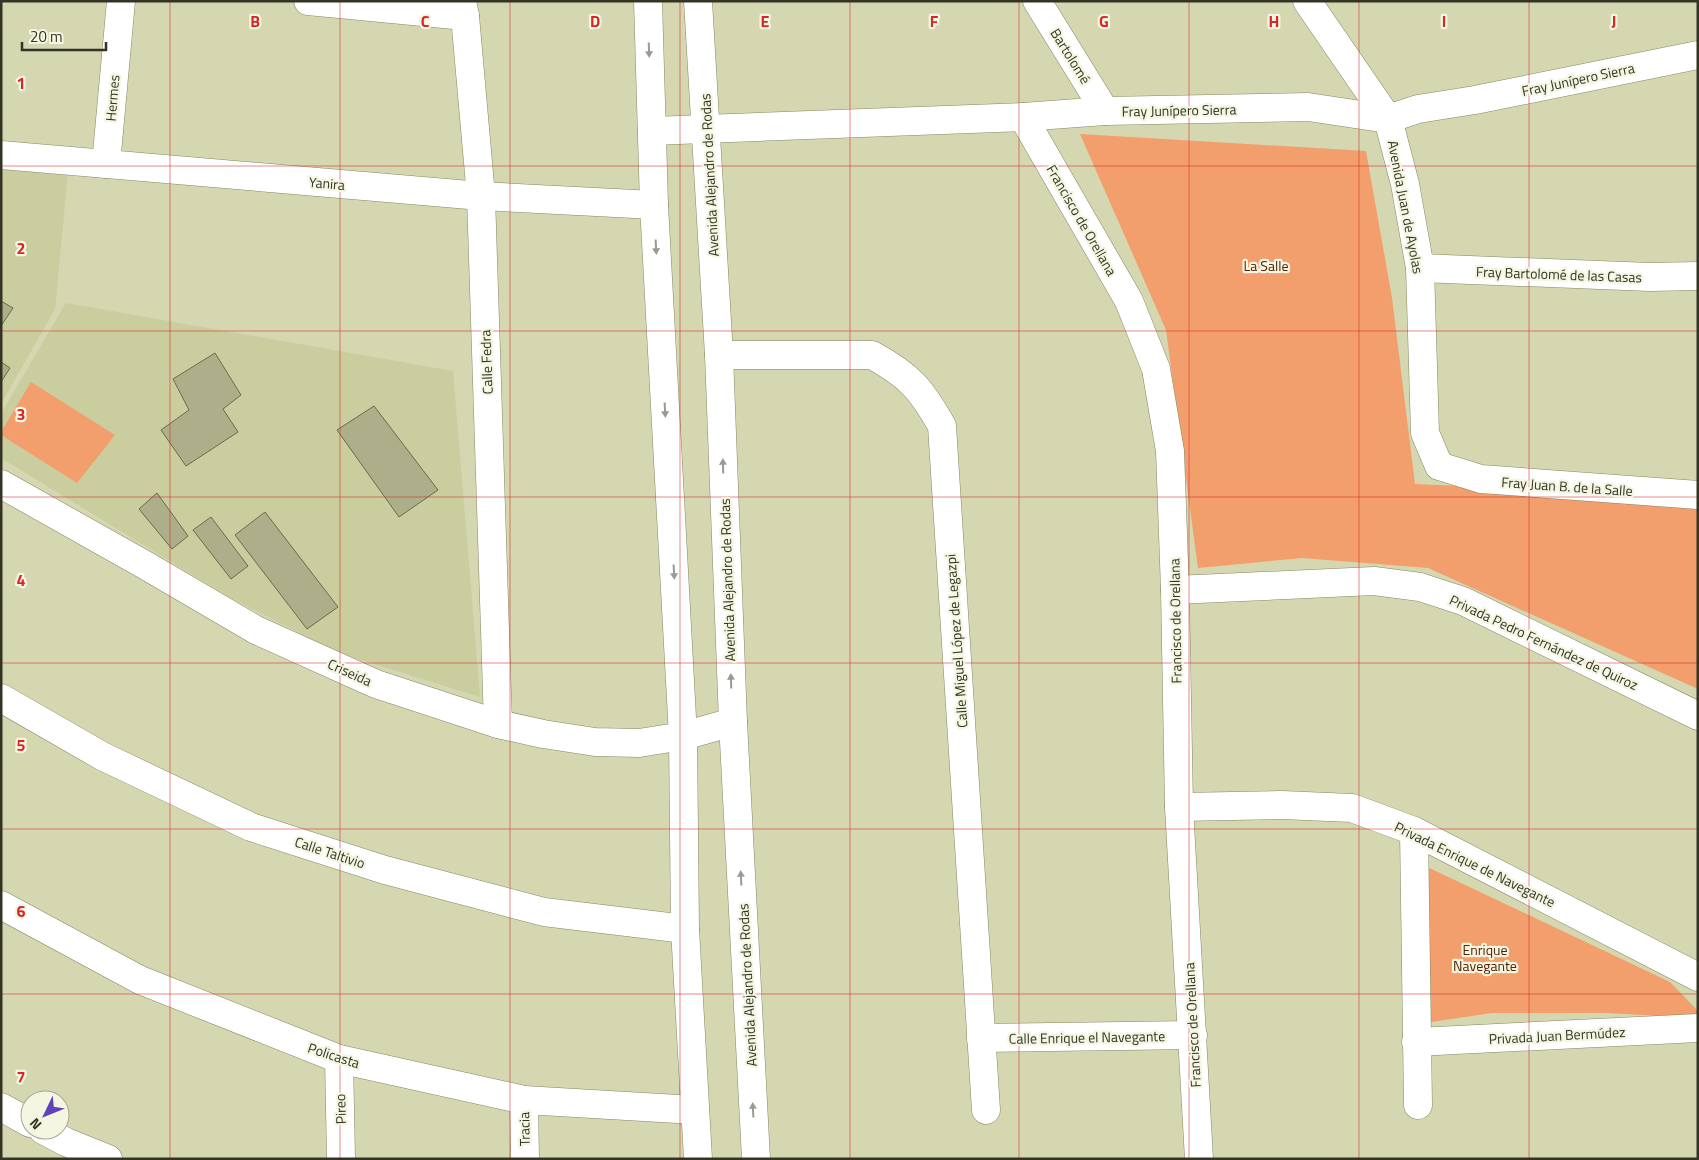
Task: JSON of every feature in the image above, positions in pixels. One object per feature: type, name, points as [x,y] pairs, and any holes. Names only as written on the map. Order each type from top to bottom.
[{"type":"street","name":"Hermes","points":[[106,164],[121,1]]},
{"type":"street","points":[[308,1],[464,9]]},
{"type":"street","points":[[648,1],[654,205],[683,736],[685,929],[698,1159]]},
{"type":"street","name":"Avenida Alejandro de Rodas","points":[[698,1],[719,355],[733,722],[756,1159]]},
{"type":"street","name":"Bartolomé","points":[[1037,1],[1105,111]]},
{"type":"street","name":"Avenida Juan de Ayolas","points":[[1307,1],[1388,119],[1405,184],[1420,268],[1425,433],[1439,466]]},
{"type":"street","name":"Calle Fedra","points":[[464,9],[481,196],[498,724]]},
{"type":"street","name":"Fray Junípero Sierra","points":[[652,131],[1023,117],[1105,111],[1308,107],[1388,119],[1418,109],[1475,100],[1698,55]]},
{"type":"street","name":"Francisco de Orellana","points":[[1023,117],[1129,301],[1156,368],[1170,451],[1179,807],[1199,1159]]},
{"type":"street","name":"Yanira","points":[[1,155],[481,196],[654,205]]},
{"type":"street","name":"Fray Bartolomé de las Casas","points":[[1420,268],[1650,277],[1698,276]]},
{"type":"street","name":"Calle Miguel López de Legazpi","points":[[719,355],[872,355],[892,366],[913,382],[929,403],[942,426],[986,1110]]},
{"type":"street","name":"Fray Juan B. de la Salle","points":[[1439,466],[1482,479],[1698,495]]},
{"type":"street","name":"Criseida","points":[[1,484],[256,630],[376,684],[498,724],[543,734],[595,742],[640,743],[683,736],[733,722]]},
{"type":"street","name":"Privada Pedro Fernández de Quiroz","points":[[1175,590],[1374,582],[1420,587],[1463,601],[1698,716]]},
{"type":"street","name":"Calle Taltivio","points":[[1,698],[102,756],[251,827],[385,870],[544,912],[685,929]]},
{"type":"street","name":"Privada Enrique de Navegante","points":[[1179,807],[1282,805],[1352,808],[1414,831],[1698,977]]},
{"type":"street","points":[[1414,831],[1418,1105]]},
{"type":"street","name":"Policasta","points":[[1,905],[140,980],[338,1059],[524,1100],[695,1110]]},
{"type":"street","name":"Privada Juan Bermúdez","points":[[1416,1042],[1698,1028]]},
{"type":"street","name":"Calle Enrique el Navegante","points":[[981,1038],[1193,1035]]},
{"type":"street","name":"Pireo","points":[[338,1059],[341,1159]]},
{"type":"street","name":"Tracia","points":[[524,1100],[525,1159]]},
{"type":"street","points":[[1,1107],[20,1117]]},
{"type":"street","points":[[62,1140],[108,1159]]},
{"type":"shaded area","points":[[1,166],[68,171],[55,309],[1,404]]},
{"type":"shaded area","points":[[66,303],[453,371],[480,697],[339,653],[229,597],[1,458],[1,414]]},
{"type":"green space","name":"La Salle","points":[[1080,134],[1366,151],[1392,298],[1415,484],[1485,487],[1698,507],[1698,689],[1428,568],[1302,558],[1198,568],[1166,330]]},
{"type":"green space","points":[[31,382],[115,435],[77,483],[1,435]]},
{"type":"green space","name":"Enrique Navegante","points":[[1425,866],[1670,982],[1698,1011],[1698,1018],[1606,1013],[1492,1013],[1431,1022]]},
{"type":"building","points":[[1,301],[13,308],[1,326]]},
{"type":"building","points":[[215,353],[241,395],[223,409],[238,432],[186,466],[161,430],[189,410],[173,379]]},
{"type":"building","points":[[1,362],[10,368],[1,382]]},
{"type":"building","points":[[374,406],[438,490],[399,517],[337,430]]},
{"type":"building","points":[[157,493],[188,536],[172,549],[139,509]]},
{"type":"building","points":[[265,512],[338,607],[307,629],[235,535]]},
{"type":"building","points":[[211,517],[248,566],[231,579],[193,530]]}]
